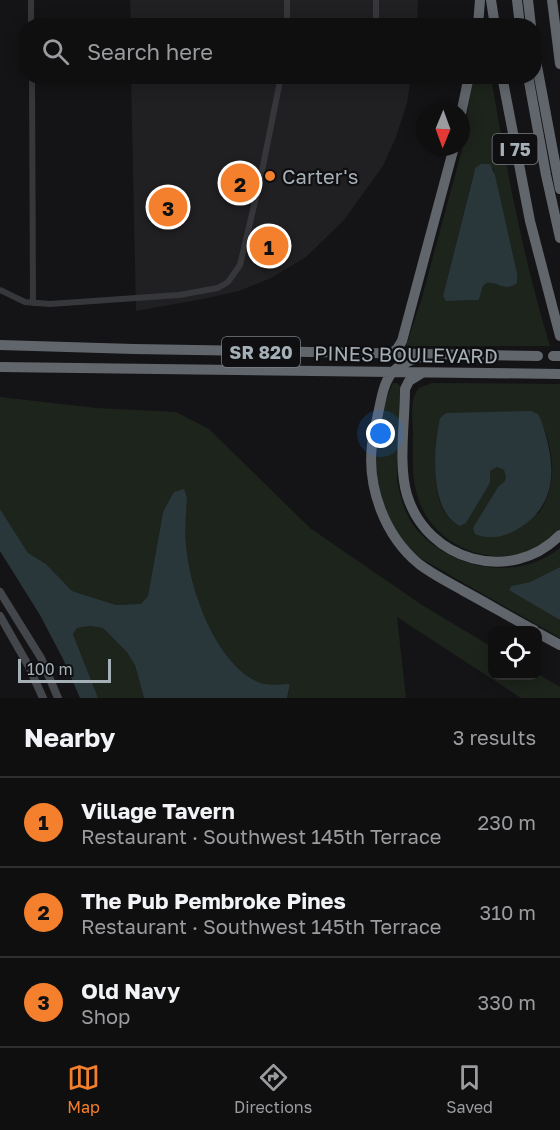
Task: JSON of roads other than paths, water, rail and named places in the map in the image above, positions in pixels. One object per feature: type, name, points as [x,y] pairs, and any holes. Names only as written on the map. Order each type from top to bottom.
[{"type":"highway","points":[[479,18],[480,0]]},
{"type":"highway","points":[[491,0],[494,18]]},
{"type":"highway","points":[[517,0],[519,18]]},
{"type":"highway","points":[[528,0],[530,18]]},
{"type":"highway","points":[[552,0],[560,64]]},
{"type":"highway","points":[[464,102],[467,84]]},
{"type":"highway","name":"I 75","points":[[504,84],[530,221],[560,336]]},
{"type":"highway","points":[[529,84],[560,238]]},
{"type":"highway","points":[[540,84],[560,189]]},
{"type":"highway","points":[[389,354],[397,350],[402,341],[452,156]]},
{"type":"highway","name":"PINES BOULEVARD","points":[[0,345],[538,356]]},
{"type":"highway","points":[[433,354],[406,362],[392,372],[384,388],[373,435],[371,456],[375,490],[386,521],[398,540],[421,566],[526,626]]},
{"type":"highway","name":"PINES BOULEVARD","points":[[0,367],[560,374]]},
{"type":"highway","points":[[422,373],[409,381],[405,389],[404,473],[410,502],[423,525],[443,544],[460,554],[491,562],[512,561],[531,556],[550,545],[560,535]]},
{"type":"highway","points":[[542,635],[560,645]]},
{"type":"street","points":[[31,0],[31,18]]},
{"type":"street","points":[[287,0],[287,18]]},
{"type":"street","points":[[376,0],[376,18]]},
{"type":"street","points":[[32,84],[33,303]]},
{"type":"street","points":[[0,290],[15,298],[33,303],[116,301],[203,292],[218,288],[228,282],[240,265],[279,84]]},
{"type":"street","points":[[0,592],[41,658],[58,698]]},
{"type":"street","points":[[0,616],[28,664],[43,698]]},
{"type":"place","name":"Carter's","points":[[270,176]]},
{"type":"place","name":"The Pub Pembroke Pines","points":[[240,183]]},
{"type":"place","name":"Old Navy","points":[[168,207]]},
{"type":"place","name":"Village Tavern","points":[[269,246]]}]
